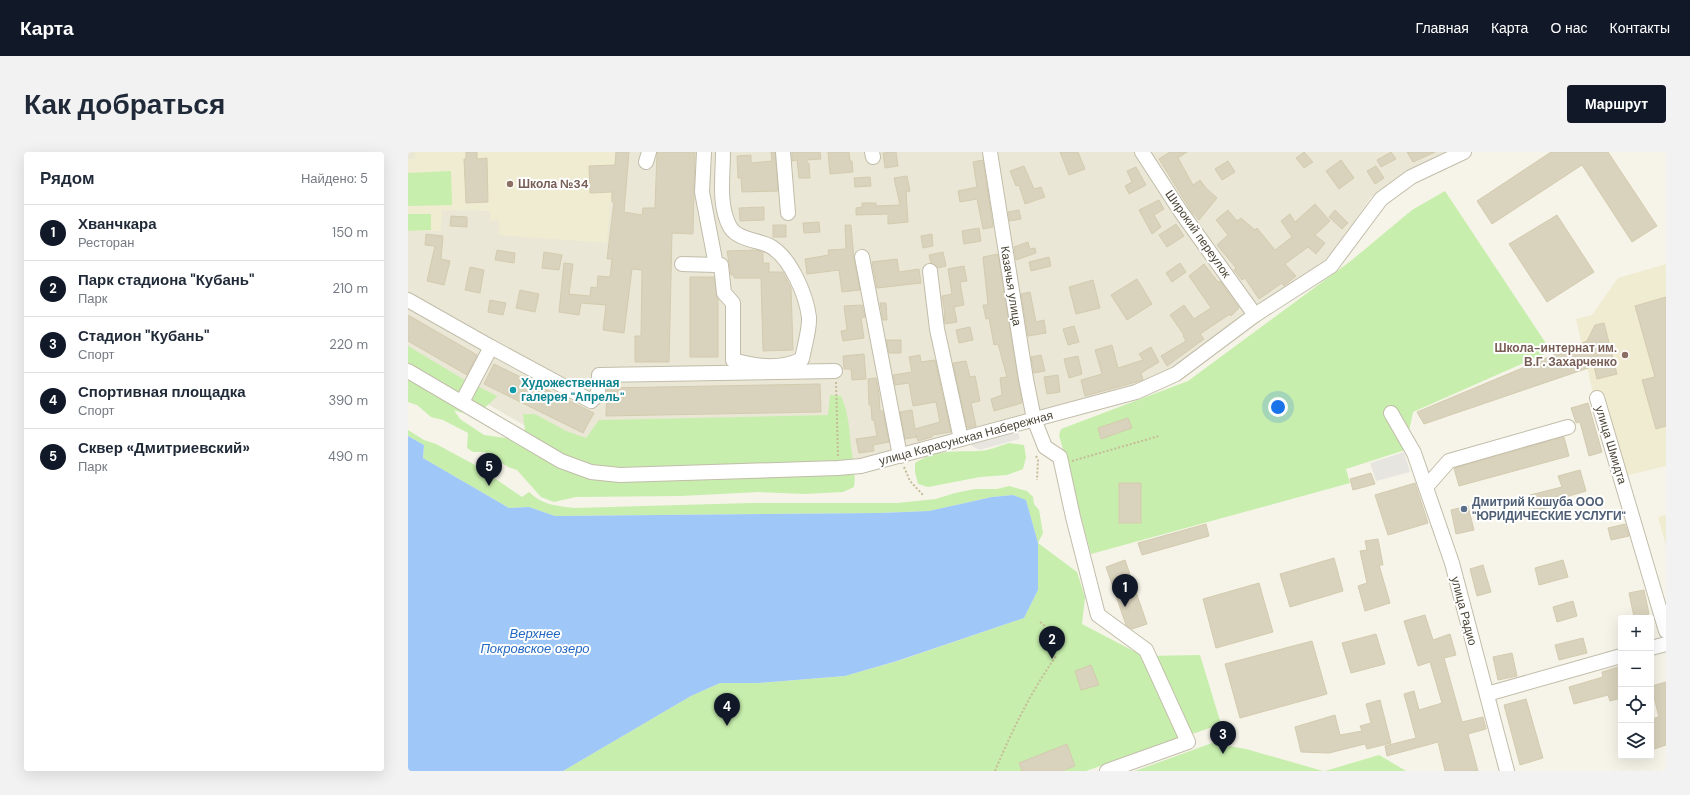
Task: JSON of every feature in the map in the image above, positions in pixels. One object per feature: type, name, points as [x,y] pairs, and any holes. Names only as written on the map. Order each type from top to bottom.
[{"type":"street","points":[[704,152],[702,192],[709,235],[716,265]]},
{"type":"street","points":[[682,264],[721,265],[724,293],[733,303],[733,360],[753,367],[791,365],[802,359],[809,318],[801,291],[790,265],[771,247],[734,233],[730,227],[723,212],[723,152]]},
{"type":"street","points":[[783,152],[788,213]]},
{"type":"street","name":"Казачья улица","points":[[990,152],[1026,379],[1034,419],[1046,446],[1060,457],[1062,464]]},
{"type":"street","name":"Широкий переулок","points":[[1142,152],[1181,212],[1255,315]]},
{"type":"street","name":"улица Карасунская Набережная","points":[[408,371],[561,461],[591,472],[620,475],[861,466],[1136,392],[1176,374],[1255,315],[1331,266],[1381,198],[1411,177],[1458,153]]},
{"type":"street","points":[[709,235],[730,227]]},
{"type":"street","points":[[862,257],[900,456]]},
{"type":"street","points":[[930,271],[937,329],[961,439]]},
{"type":"street","points":[[408,300],[491,347],[591,400],[598,394],[599,375],[835,371]]},
{"type":"street","points":[[462,402],[491,347]]},
{"type":"street","name":"улица Шмидта","points":[[1597,398],[1666,631]]},
{"type":"street","name":"улица Радио","points":[[1391,413],[1414,453],[1452,563],[1507,771]]},
{"type":"street","points":[[1426,487],[1449,461],[1568,428]]},
{"type":"street","points":[[1062,464],[1073,517],[1098,615],[1146,650],[1188,742],[1107,771]]},
{"type":"street","points":[[1654,647],[1666,644]]},
{"type":"street","points":[[1487,694],[1618,657]]},
{"type":"path","points":[[835,371],[838,468]]},
{"type":"path","points":[[1062,464],[1159,436]]},
{"type":"path","points":[[900,456],[910,481],[923,495]]},
{"type":"path","points":[[1040,622],[1046,626]]},
{"type":"path","points":[[995,771],[1013,728],[1036,685],[1056,656]]},
{"type":"shaded area","points":[[408,152],[1454,152],[1401,177],[1371,197],[1328,261],[1243,315],[1171,370],[1131,387],[906,448],[851,460],[545,437],[408,359]]},
{"type":"shaded area","name":"Школа №34","points":[[415,152],[615,152],[607,243],[499,235],[499,220],[490,221],[490,211],[442,210],[441,231],[408,231],[408,159],[414,159]]},
{"type":"shaded area","name":"Школа-интернат им. В.Г. Захарченко","points":[[1666,264],[1666,466],[1625,476],[1600,391],[1593,393],[1576,319],[1592,315],[1618,278]]},
{"type":"shaded area","points":[[1018,432],[1020,439],[979,450],[970,445]]},
{"type":"shaded area","points":[[1404,452],[1410,472],[1376,481],[1370,463]]},
{"type":"shaded area","points":[[1666,515],[1666,546],[1658,517]]},
{"type":"green space","points":[[451,171],[452,205],[408,206],[408,173]]},
{"type":"green space","points":[[1445,191],[1551,351],[1413,412],[1405,450],[1346,469],[1350,483],[1091,554],[1059,435],[1061,429],[1188,381],[1352,260],[1412,210]]},
{"type":"green space","points":[[408,214],[431,214],[431,230],[408,231]]},
{"type":"green space","points":[[408,346],[463,379],[497,396],[483,409],[473,413],[454,410],[460,419],[484,435],[506,438],[527,447],[523,414],[535,414],[566,431],[586,438],[599,420],[828,415],[830,395],[841,396],[846,409],[848,421],[855,482],[854,487],[843,492],[805,494],[759,492],[681,496],[576,497],[554,502],[541,497],[517,470],[508,467],[485,452],[473,452],[467,448],[468,433],[443,420],[431,417],[417,405],[408,402]]},
{"type":"green space","points":[[408,430],[424,440],[436,444],[475,465],[522,497],[529,492],[544,502],[574,508],[751,503],[897,503],[936,499],[975,489],[997,489],[1009,486],[1027,491],[1033,497],[1034,504],[1039,510],[1043,533],[1038,543],[1026,501],[1013,495],[992,497],[929,511],[879,513],[555,516],[529,507],[509,508],[423,458],[424,445],[408,436]]},
{"type":"green space","points":[[1009,443],[1024,445],[1026,457],[1023,469],[1007,475],[980,477],[928,487],[918,484],[915,472],[915,463],[931,455],[946,452],[986,450]]},
{"type":"green space","points":[[1038,543],[1077,572],[1085,597],[1082,624],[1143,656],[1200,655],[1221,724],[1086,771],[1062,771],[1075,766],[1067,744],[1019,763],[1022,771],[563,771],[691,696],[720,683],[759,683],[845,676],[898,661],[1024,618],[1038,590]]},
{"type":"green space","points":[[1212,743],[1246,749],[1323,771],[1135,771]]},
{"type":"green space","points":[[1379,755],[1406,771],[1325,771]]},
{"type":"water","name":"Верхнее Покровское озеро","points":[[408,436],[424,445],[423,458],[509,508],[529,507],[555,516],[879,513],[929,511],[992,497],[1013,495],[1026,500],[1038,543],[1038,590],[1024,618],[897,661],[845,676],[759,683],[720,683],[691,696],[563,771],[408,771]]},
{"type":"building","points":[[466,152],[477,152],[477,159],[487,158],[488,202],[466,203],[464,159],[466,159]]},
{"type":"building","points":[[616,152],[629,152],[624,212],[642,215],[643,208],[655,208],[657,152],[695,152],[693,234],[672,233],[669,362],[635,362],[635,336],[641,336],[642,270],[632,269],[624,333],[603,330],[606,305],[581,303],[579,315],[559,312],[564,263],[573,264],[569,294],[590,296],[591,287],[597,288],[598,276],[610,277],[612,259],[607,259],[614,202],[612,202],[612,192],[590,193],[589,166],[615,165]]},
{"type":"building","points":[[771,152],[775,152],[778,191],[742,192],[741,178],[738,178],[737,156],[751,155],[751,163],[772,161]]},
{"type":"building","points":[[792,152],[820,152],[821,159],[807,160],[807,164],[809,163],[810,178],[799,178],[797,160],[792,161]]},
{"type":"building","points":[[828,152],[849,152],[853,172],[830,174]]},
{"type":"building","points":[[896,152],[898,166],[885,168],[883,153]]},
{"type":"building","points":[[1060,152],[1078,152],[1085,169],[1069,175]]},
{"type":"building","points":[[1170,152],[1187,152],[1178,158],[1193,185],[1200,180],[1217,198],[1199,220],[1191,211],[1159,159]]},
{"type":"building","points":[[1304,152],[1313,162],[1304,168],[1296,158]]},
{"type":"building","points":[[1391,152],[1396,159],[1381,167],[1377,160]]},
{"type":"building","points":[[1407,152],[1435,152],[1413,162]]},
{"type":"building","points":[[1551,152],[1608,152],[1657,226],[1632,242],[1582,165],[1492,224],[1477,201]]},
{"type":"building","points":[[983,160],[993,227],[983,229],[977,199],[960,202],[958,191],[977,187],[973,162]]},
{"type":"building","points":[[1341,160],[1354,178],[1339,189],[1326,171]]},
{"type":"building","points":[[1228,161],[1235,172],[1222,180],[1215,169]]},
{"type":"building","points":[[1024,166],[1034,189],[1041,187],[1045,197],[1025,204],[1019,185],[1016,186],[1010,171]]},
{"type":"building","points":[[1376,166],[1384,178],[1375,184],[1367,171]]},
{"type":"building","points":[[1136,167],[1146,185],[1129,194],[1125,186],[1132,182],[1127,171]]},
{"type":"building","points":[[907,176],[910,191],[906,192],[908,222],[888,224],[888,214],[856,215],[856,208],[862,207],[862,203],[876,203],[876,206],[900,205],[894,178]]},
{"type":"building","points":[[870,177],[871,186],[855,187],[854,178]]},
{"type":"building","points":[[1159,200],[1164,209],[1154,215],[1161,227],[1152,234],[1139,210]]},
{"type":"building","points":[[1315,204],[1330,221],[1315,235],[1325,243],[1316,254],[1308,247],[1285,264],[1296,276],[1284,286],[1282,283],[1259,299],[1245,278],[1242,280],[1234,270],[1236,268],[1217,245],[1228,235],[1216,220],[1228,210],[1237,221],[1241,218],[1255,230],[1257,228],[1275,250],[1292,237],[1281,221],[1290,214],[1295,222]]},
{"type":"building","points":[[764,207],[764,220],[740,221],[739,208]]},
{"type":"building","points":[[1019,210],[1021,219],[1010,221],[1008,212]]},
{"type":"building","points":[[1335,210],[1348,223],[1342,229],[1329,217]]},
{"type":"building","points":[[1557,215],[1594,272],[1547,302],[1509,244]]},
{"type":"building","points":[[451,216],[467,217],[467,227],[450,226]]},
{"type":"building","points":[[819,222],[820,232],[804,233],[803,223]]},
{"type":"building","points":[[1176,224],[1184,236],[1167,247],[1159,235]]},
{"type":"building","points":[[773,225],[786,225],[786,237],[773,237]]},
{"type":"building","points":[[845,225],[851,225],[854,259],[860,290],[842,292],[839,270],[807,274],[805,259],[829,255],[828,250],[846,249]]},
{"type":"building","points":[[979,228],[981,241],[964,244],[962,231]]},
{"type":"building","points":[[426,234],[443,236],[441,259],[450,261],[444,285],[427,281],[435,246],[425,245]]},
{"type":"building","points":[[932,234],[933,246],[923,248],[921,236]]},
{"type":"building","points":[[1028,242],[1030,249],[1035,248],[1036,253],[1016,260],[1014,247]]},
{"type":"building","points":[[497,250],[515,253],[514,263],[495,260]]},
{"type":"building","points":[[756,250],[763,252],[763,263],[769,263],[769,272],[783,272],[791,288],[793,350],[763,351],[761,278],[734,278],[734,275],[731,275],[727,251]]},
{"type":"building","points":[[544,252],[562,255],[559,270],[542,268]]},
{"type":"building","points":[[943,252],[946,266],[938,268],[931,263],[929,255]]},
{"type":"building","points":[[998,254],[1022,403],[994,411],[991,399],[1002,395],[1000,378],[1007,377],[998,344],[994,345],[989,318],[986,319],[983,305],[988,305],[983,257]]},
{"type":"building","points":[[1049,257],[1051,266],[1031,271],[1029,262]]},
{"type":"building","points":[[897,259],[899,272],[919,269],[921,283],[877,288],[872,262]]},
{"type":"building","points":[[1180,263],[1186,272],[1172,282],[1166,273]]},
{"type":"building","points":[[1204,264],[1218,282],[1220,281],[1239,308],[1231,316],[1230,314],[1200,334],[1204,339],[1167,366],[1161,356],[1186,341],[1183,336],[1184,335],[1170,315],[1184,305],[1194,319],[1211,308],[1189,276]]},
{"type":"building","points":[[964,266],[967,281],[960,282],[964,305],[954,307],[957,322],[945,324],[942,296],[952,294],[948,269]]},
{"type":"building","points":[[470,267],[484,270],[480,293],[465,290]]},
{"type":"building","points":[[690,277],[714,277],[718,299],[718,357],[690,357]]},
{"type":"building","points":[[1137,279],[1152,304],[1127,320],[1111,295]]},
{"type":"building","points":[[1093,280],[1100,308],[1076,314],[1069,287]]},
{"type":"building","points":[[520,290],[539,294],[535,312],[516,308]]},
{"type":"building","points":[[1030,292],[1036,322],[1044,320],[1046,333],[1028,336],[1021,294]]},
{"type":"building","points":[[1666,297],[1666,426],[1656,429],[1642,380],[1655,377],[1635,306]]},
{"type":"building","points":[[490,300],[506,303],[503,315],[488,312]]},
{"type":"building","points":[[880,303],[886,303],[887,320],[883,320]]},
{"type":"building","points":[[862,305],[865,317],[861,318],[864,338],[843,341],[841,331],[847,330],[844,306]]},
{"type":"building","points":[[408,315],[477,355],[467,375],[408,341]]},
{"type":"building","points":[[1604,323],[1617,374],[1597,379],[1594,366],[1424,424],[1417,412],[1587,341],[1595,325]]},
{"type":"building","points":[[1074,326],[1079,342],[1068,345],[1063,329]]},
{"type":"building","points":[[970,327],[973,340],[959,343],[956,330]]},
{"type":"building","points":[[886,340],[901,340],[901,353],[889,353]]},
{"type":"building","points":[[1112,345],[1118,368],[1143,360],[1139,354],[1151,347],[1159,362],[1141,373],[1143,380],[1085,396],[1081,380],[1102,374],[1095,350]]},
{"type":"building","points":[[864,354],[866,379],[852,380],[851,369],[844,369],[843,356]]},
{"type":"building","points":[[920,355],[921,362],[935,360],[951,432],[932,435],[932,437],[918,441],[917,437],[905,439],[900,412],[912,410],[915,429],[940,422],[936,402],[913,406],[909,383],[895,385],[893,375],[912,372],[909,357]]},
{"type":"building","points":[[1041,355],[1045,371],[1034,373],[1031,357]]},
{"type":"building","points":[[1078,356],[1082,374],[1069,378],[1064,359]]},
{"type":"building","points":[[966,361],[970,377],[975,376],[980,401],[971,403],[976,426],[967,428],[953,363]]},
{"type":"building","points":[[494,364],[594,413],[583,433],[484,384]]},
{"type":"building","points":[[1058,375],[1060,392],[1047,394],[1044,377]]},
{"type":"building","points":[[876,378],[880,411],[883,411],[889,442],[873,445],[874,451],[859,453],[856,439],[877,436],[874,420],[872,420],[871,405],[869,405],[868,379]]},
{"type":"building","points":[[820,384],[821,412],[606,416],[607,388]]},
{"type":"building","points":[[1588,403],[1602,452],[1589,456],[1580,422],[1576,423],[1571,408]]},
{"type":"building","points":[[1128,418],[1132,428],[1101,439],[1098,428]]},
{"type":"building","points":[[1564,437],[1569,456],[1459,486],[1454,468]]},
{"type":"building","points":[[1580,470],[1586,491],[1559,499],[1561,504],[1534,511],[1530,495],[1562,487],[1558,476]]},
{"type":"building","points":[[1371,473],[1375,484],[1353,490],[1350,479]]},
{"type":"building","points":[[1119,483],[1141,483],[1141,523],[1119,523]]},
{"type":"building","points":[[1415,483],[1428,523],[1388,535],[1375,495]]},
{"type":"building","points":[[1468,506],[1474,530],[1456,534],[1451,510]]},
{"type":"building","points":[[1206,524],[1209,536],[1142,555],[1138,543]]},
{"type":"building","points":[[1625,524],[1629,536],[1611,540],[1608,528]]},
{"type":"building","points":[[1378,539],[1383,565],[1379,565],[1390,603],[1365,611],[1358,586],[1367,583],[1360,551],[1367,550],[1365,541]]},
{"type":"building","points":[[1334,558],[1343,591],[1290,607],[1280,574]]},
{"type":"building","points":[[1125,560],[1147,624],[1132,629],[1126,625],[1106,567]]},
{"type":"building","points":[[1563,560],[1568,577],[1539,585],[1535,568]]},
{"type":"building","points":[[1483,565],[1491,592],[1477,596],[1470,569]]},
{"type":"building","points":[[1259,583],[1273,632],[1216,648],[1203,599]]},
{"type":"building","points":[[1644,590],[1649,614],[1634,615],[1629,593]]},
{"type":"building","points":[[1573,601],[1577,616],[1557,622],[1553,607]]},
{"type":"building","points":[[1425,615],[1433,640],[1450,634],[1456,655],[1444,658],[1462,722],[1483,717],[1486,729],[1468,734],[1478,771],[1445,771],[1438,742],[1387,756],[1385,746],[1416,738],[1404,694],[1414,691],[1419,710],[1442,703],[1430,662],[1418,666],[1404,621]]},
{"type":"building","points":[[1376,634],[1385,664],[1351,673],[1342,643]]},
{"type":"building","points":[[1583,638],[1587,653],[1559,660],[1555,645]]},
{"type":"building","points":[[1312,641],[1327,694],[1240,718],[1225,664]]},
{"type":"building","points":[[1512,653],[1517,676],[1498,680],[1493,657]]},
{"type":"building","points":[[1091,665],[1099,685],[1081,690],[1075,671]]},
{"type":"building","points":[[1618,667],[1618,699],[1610,701],[1608,695],[1574,704],[1569,687],[1603,677],[1602,672]]},
{"type":"building","points":[[1666,682],[1666,745],[1654,749],[1654,718],[1659,717],[1654,698],[1654,685]]},
{"type":"building","points":[[1526,699],[1543,758],[1520,765],[1504,705]]},
{"type":"building","points":[[1380,700],[1391,743],[1367,749],[1365,744],[1329,753],[1301,752],[1295,727],[1335,715],[1340,735],[1362,731],[1360,726],[1371,723],[1366,704]]},
{"type":"building","points":[[1067,744],[1075,766],[1062,771],[1022,771],[1019,763]]},
{"type":"place","name":"Школа №34","points":[[510,184]]},
{"type":"place","name":"Школа-интернат им. В.Г. Захарченко","points":[[1625,355]]},
{"type":"place","name":"Художественная галерея \"Апрель\"","points":[[513,390]]},
{"type":"place","name":"Сквер «Дмитриевский»","points":[[489,486]]},
{"type":"place","name":"Дмитрий Кошуба ООО \"ЮРИДИЧЕСКИЕ УСЛУГИ\"","points":[[1464,509]]},
{"type":"place","name":"Хванчкара","points":[[1125,607]]},
{"type":"place","name":"Парк стадиона \"Кубань\"","points":[[1052,659]]},
{"type":"place","name":"Спортивная площадка","points":[[727,726]]},
{"type":"place","name":"Стадион \"Кубань\"","points":[[1223,754]]}]
